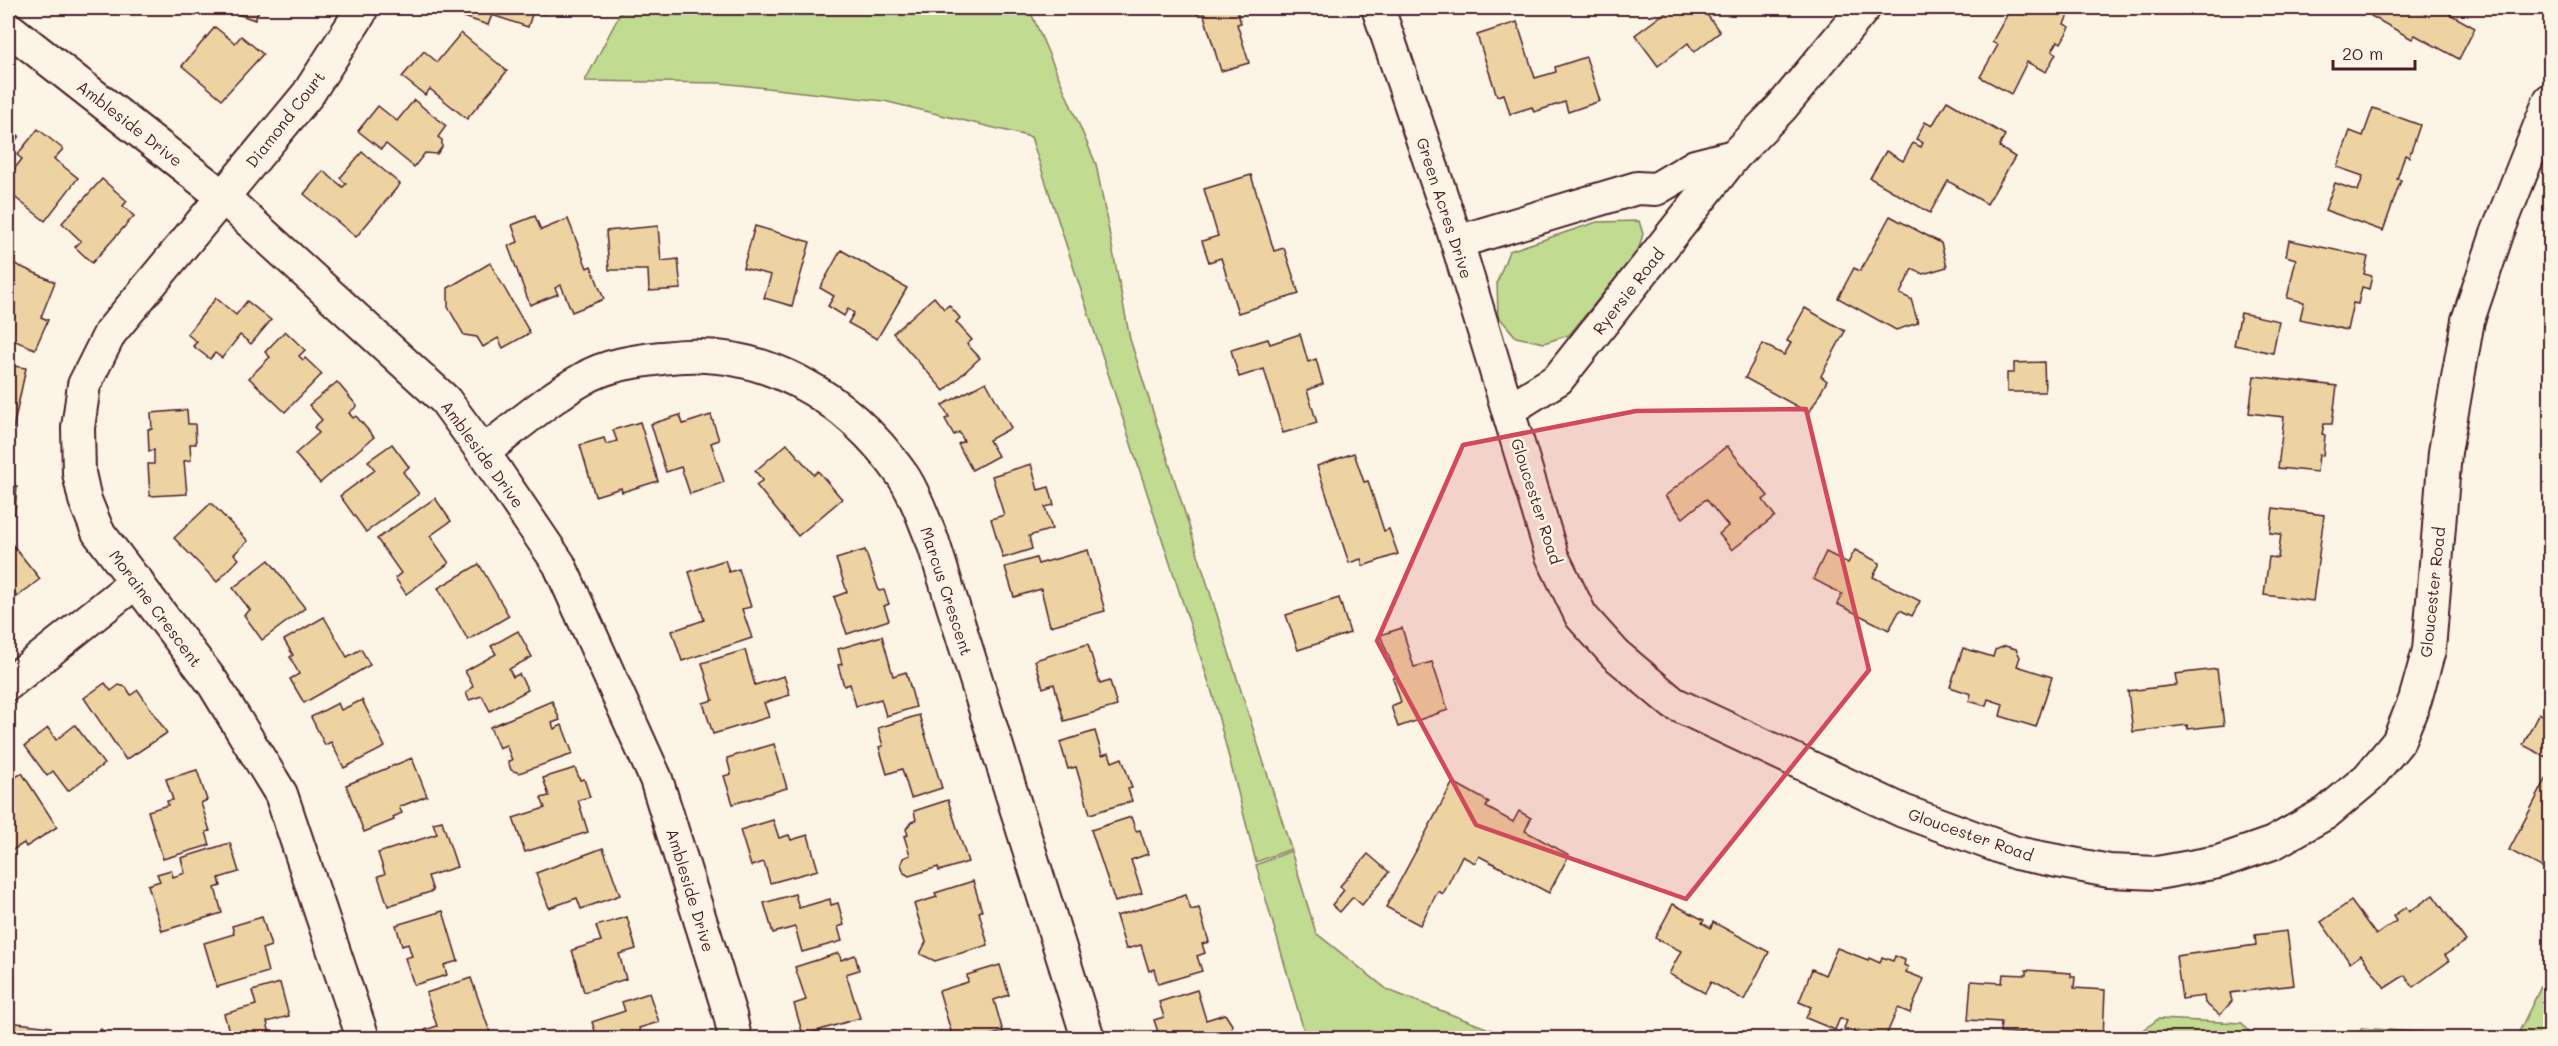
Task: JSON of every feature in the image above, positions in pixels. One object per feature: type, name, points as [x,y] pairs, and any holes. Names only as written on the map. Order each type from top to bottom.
[{"type":"street","name":"Diamond Court","points":[[222,196],[308,94],[360,13],[360,8]]},
{"type":"street","name":"Green Acres Drive","points":[[1378,8],[1457,242],[1508,410]]},
{"type":"street","name":"Ryersie Road","points":[[1508,410],[1558,379],[1734,156],[1780,108],[1864,8]]},
{"type":"street","name":"Ambleside Drive","points":[[8,28],[222,196],[445,399],[559,564],[657,779],[730,1015],[735,1038]]},
{"type":"street","name":"Gloucester Road","points":[[1508,410],[1552,556],[1581,616],[1615,654],[1673,703],[1903,811],[2016,853],[2109,871],[2157,873],[2218,862],[2273,843],[2326,813],[2368,778],[2398,742],[2415,700],[2429,650],[2445,452],[2468,321],[2497,234],[2550,100]]},
{"type":"street","points":[[1457,242],[1637,188],[1656,189],[1695,166],[1734,156]]},
{"type":"street","name":"Moraine Crescent","points":[[222,196],[110,333],[84,385],[78,439],[79,473],[85,500],[98,532],[213,683],[281,794],[363,1038]]},
{"type":"street","name":"Marcus Crescent","points":[[483,452],[584,378],[629,362],[682,355],[736,359],[785,374],[822,394],[864,429],[904,477],[933,542],[1088,1038]]},
{"type":"street","points":[[8,684],[137,581]]},
{"type":"highlighted area","points":[[1806,409],[1869,670],[1686,899],[1476,825],[1377,641],[1463,445],[1636,411]]},
{"type":"green space","points":[[623,8],[1029,8],[1096,164],[1130,339],[1291,849],[1256,862],[1212,692],[1031,137],[884,101],[721,83],[585,81]]},
{"type":"green space","points":[[1639,221],[1643,234],[1638,251],[1569,335],[1544,343],[1516,337],[1498,316],[1497,282],[1509,251],[1597,222]]},
{"type":"green space","points":[[1291,851],[1316,933],[1388,990],[1512,1038],[1306,1038],[1256,865]]},
{"type":"green space","points":[[2550,968],[2550,1038],[2516,1038]]},
{"type":"green space","points":[[2158,1019],[2242,1023],[2255,1038],[2133,1038]]},
{"type":"green space","points":[[2362,1028],[2490,1038],[2356,1038]]},
{"type":"building","points":[[220,8],[260,8],[255,20]]},
{"type":"building","points":[[463,8],[546,8],[544,14],[533,11],[528,27],[492,15],[488,25],[461,16]]},
{"type":"building","points":[[1195,8],[1236,8],[1241,23],[1237,24],[1249,63],[1221,71],[1203,12],[1197,14]]},
{"type":"building","points":[[1662,8],[1702,8],[1720,32],[1694,52],[1688,43],[1658,66],[1635,35],[1666,12]]},
{"type":"building","points":[[2011,8],[2071,9],[2064,24],[2070,27],[2061,43],[2058,41],[2052,51],[2056,53],[2046,72],[2027,62],[2011,94],[1980,77],[1998,45],[1992,42]]},
{"type":"building","points":[[2375,8],[2451,8],[2448,13],[2475,28],[2459,59],[2415,35],[2412,39],[2371,16]]},
{"type":"building","points":[[1517,22],[1535,78],[1556,72],[1555,67],[1586,57],[1600,101],[1568,112],[1565,102],[1534,112],[1532,107],[1510,114],[1504,94],[1497,96],[1477,35]]},
{"type":"building","points":[[215,27],[235,43],[241,36],[263,54],[222,99],[182,66]]},
{"type":"building","points":[[461,33],[507,71],[467,119],[430,89],[425,95],[402,77],[424,51],[437,62]]},
{"type":"building","points":[[414,100],[446,126],[438,137],[442,140],[442,147],[437,154],[425,153],[414,167],[386,144],[381,149],[358,131],[378,106],[397,121]]},
{"type":"building","points":[[1947,101],[2005,135],[1999,147],[2015,157],[1987,204],[1948,181],[1930,213],[1870,178],[1886,151],[1903,161],[1913,143],[1921,147],[1923,143],[1916,139],[1925,122],[1932,126]]},
{"type":"building","points":[[2373,108],[2420,125],[2409,157],[2405,155],[2397,179],[2401,180],[2383,231],[2325,210],[2335,183],[2358,191],[2363,176],[2337,167],[2350,131],[2363,136]]},
{"type":"building","points":[[8,127],[19,136],[8,151]]},
{"type":"building","points":[[38,129],[63,149],[54,159],[78,178],[45,221],[8,192],[8,177],[22,159],[17,155]]},
{"type":"building","points":[[362,152],[400,184],[356,237],[304,194],[323,171],[343,187],[346,184],[340,178]]},
{"type":"building","points":[[1251,175],[1274,251],[1284,248],[1299,294],[1238,313],[1221,258],[1209,262],[1202,241],[1218,236],[1204,189]]},
{"type":"building","points":[[102,179],[127,201],[123,206],[134,216],[92,263],[75,247],[81,241],[62,223]]},
{"type":"building","points":[[535,216],[541,230],[568,219],[587,268],[591,266],[604,299],[572,312],[561,285],[555,288],[558,294],[530,305],[508,246],[518,242],[512,225]]},
{"type":"building","points":[[1890,216],[1941,243],[1947,267],[1923,274],[1912,269],[1900,294],[1911,299],[1918,323],[1896,330],[1838,298],[1854,268],[1860,271]]},
{"type":"building","points":[[658,226],[661,261],[678,259],[681,289],[649,291],[648,270],[609,270],[606,231]]},
{"type":"building","points":[[755,226],[810,242],[792,306],[764,298],[771,275],[743,268]]},
{"type":"building","points":[[2289,240],[2368,257],[2364,274],[2372,276],[2369,289],[2362,287],[2358,304],[2353,303],[2347,330],[2300,319],[2304,302],[2287,298],[2296,259],[2286,256]]},
{"type":"building","points":[[841,250],[907,288],[877,339],[848,323],[854,313],[848,309],[844,316],[828,306],[834,296],[820,288]]},
{"type":"building","points":[[8,261],[55,282],[41,317],[48,320],[35,349],[8,338]]},
{"type":"building","points":[[490,263],[530,333],[503,348],[498,338],[483,347],[477,337],[464,335],[448,307],[448,288]]},
{"type":"building","points":[[934,297],[944,309],[949,305],[960,318],[956,322],[972,340],[967,344],[980,358],[944,391],[893,333]]},
{"type":"building","points":[[216,298],[236,315],[247,301],[271,320],[251,344],[240,335],[222,358],[215,353],[210,359],[193,346],[197,342],[187,334]]},
{"type":"building","points":[[1805,308],[1845,331],[1821,376],[1827,381],[1809,413],[1745,378],[1763,344],[1784,355],[1791,343],[1787,341]]},
{"type":"building","points":[[2241,313],[2279,321],[2273,353],[2234,345]]},
{"type":"building","points":[[285,331],[305,350],[299,356],[303,360],[305,358],[322,374],[285,412],[249,378],[270,357],[265,352]]},
{"type":"building","points":[[1300,334],[1308,362],[1316,359],[1323,384],[1307,390],[1317,423],[1283,433],[1264,369],[1239,377],[1231,350],[1268,339],[1270,344]]},
{"type":"building","points":[[2044,362],[2045,392],[2007,392],[2007,373],[2014,373],[2014,363]]},
{"type":"building","points":[[8,365],[26,368],[13,429],[8,428]]},
{"type":"building","points":[[2254,376],[2337,386],[2332,424],[2324,424],[2323,456],[2319,455],[2317,472],[2278,468],[2284,417],[2249,413]]},
{"type":"building","points":[[337,382],[357,406],[349,413],[353,418],[356,416],[374,437],[320,483],[295,454],[319,433],[314,427],[322,420],[309,405]]},
{"type":"building","points":[[986,382],[1011,428],[989,440],[998,456],[972,470],[958,444],[964,441],[959,432],[954,435],[945,419],[949,417],[942,405]]},
{"type":"building","points":[[187,410],[188,424],[195,424],[196,444],[190,444],[191,460],[184,461],[187,494],[150,496],[148,464],[154,464],[154,450],[149,451],[148,429],[152,429],[151,413]]},
{"type":"building","points":[[680,415],[683,424],[711,415],[719,440],[711,443],[724,482],[690,494],[681,467],[666,472],[651,424]]},
{"type":"building","points":[[640,422],[658,481],[622,492],[621,488],[595,496],[580,445],[604,438],[606,444],[617,441],[613,430]]},
{"type":"building","points":[[8,441],[12,441],[9,475],[8,475]]},
{"type":"building","points":[[392,444],[409,467],[403,472],[419,494],[366,532],[340,496],[375,470],[368,461]]},
{"type":"building","points":[[787,444],[814,475],[818,471],[842,499],[798,536],[756,485],[763,480],[755,471]]},
{"type":"building","points":[[1727,446],[1768,496],[1763,500],[1775,516],[1732,550],[1719,534],[1728,526],[1706,499],[1683,518],[1665,496]]},
{"type":"building","points":[[1354,453],[1364,482],[1368,481],[1384,531],[1389,529],[1398,554],[1363,566],[1361,559],[1349,563],[1317,466]]},
{"type":"building","points":[[1031,464],[1038,490],[1049,487],[1054,505],[1045,507],[1052,529],[1029,536],[1032,549],[1003,558],[991,519],[1004,515],[992,476]]},
{"type":"building","points":[[8,485],[17,486],[15,514],[8,513]]},
{"type":"building","points":[[435,498],[451,521],[430,536],[449,563],[406,594],[395,578],[401,573],[377,539]]},
{"type":"building","points":[[211,503],[248,541],[234,554],[239,559],[217,582],[174,538]]},
{"type":"building","points":[[2273,508],[2324,515],[2313,601],[2264,595],[2269,557],[2278,558],[2281,534],[2270,533]]},
{"type":"building","points":[[8,539],[40,579],[17,597],[11,589],[8,592]]},
{"type":"building","points":[[865,550],[879,591],[884,590],[889,604],[884,606],[889,620],[847,634],[834,597],[847,592],[836,559]]},
{"type":"building","points":[[1088,550],[1105,611],[1050,626],[1041,589],[1014,597],[1005,567],[1036,558],[1038,564]]},
{"type":"building","points":[[1855,550],[1880,563],[1873,577],[1920,601],[1912,616],[1900,610],[1889,630],[1837,604],[1842,594],[1813,579],[1826,552],[1848,563]]},
{"type":"building","points":[[269,560],[305,608],[262,640],[244,615],[250,610],[233,588]]},
{"type":"building","points":[[725,560],[729,572],[739,569],[751,607],[742,609],[752,638],[682,661],[672,631],[704,620],[689,572]]},
{"type":"building","points":[[479,564],[509,616],[468,640],[438,588]]},
{"type":"building","points":[[1339,598],[1350,633],[1298,650],[1286,615]]},
{"type":"building","points":[[324,617],[347,657],[361,649],[370,665],[304,703],[290,679],[299,674],[290,657],[293,655],[284,640]]},
{"type":"building","points":[[1402,628],[1414,667],[1432,662],[1448,710],[1398,727],[1391,706],[1401,702],[1393,678],[1397,677],[1380,635]]},
{"type":"building","points":[[518,631],[532,657],[509,669],[513,677],[519,674],[528,690],[490,711],[482,696],[469,700],[466,693],[473,686],[465,671],[496,654],[491,646]]},
{"type":"building","points":[[882,636],[893,676],[906,672],[916,707],[886,716],[881,699],[856,706],[850,684],[844,686],[838,665],[842,664],[838,649]]},
{"type":"building","points":[[1088,644],[1100,684],[1110,681],[1117,706],[1064,721],[1054,684],[1043,688],[1035,660]]},
{"type":"building","points":[[2005,646],[2016,649],[2020,657],[2017,666],[2052,677],[2036,727],[2000,716],[2003,704],[1988,699],[1986,706],[1969,701],[1971,694],[1950,687],[1963,648],[1993,657],[1995,650]]},
{"type":"building","points":[[745,650],[755,685],[784,676],[790,695],[764,703],[769,717],[713,734],[703,703],[713,700],[702,663]]},
{"type":"building","points":[[2217,669],[2224,725],[2188,729],[2187,725],[2133,732],[2128,691],[2177,685],[2175,674]]},
{"type":"building","points":[[105,683],[111,691],[119,685],[126,687],[131,695],[138,690],[167,733],[126,760],[84,698]]},
{"type":"building","points":[[362,700],[385,747],[344,768],[331,742],[325,745],[311,717],[338,703],[341,710]]},
{"type":"building","points":[[552,701],[560,720],[552,723],[554,729],[562,725],[573,754],[519,773],[511,770],[508,761],[512,760],[506,745],[499,748],[490,727]]},
{"type":"building","points":[[2550,708],[2550,759],[2523,745],[2539,713],[2546,717]]},
{"type":"building","points":[[919,715],[942,788],[911,798],[902,769],[887,774],[879,747],[883,746],[878,728]]},
{"type":"building","points":[[75,725],[104,764],[68,791],[53,771],[47,776],[25,746],[48,728],[56,740]]},
{"type":"building","points":[[1095,731],[1102,755],[1109,753],[1112,762],[1122,758],[1132,788],[1128,789],[1132,801],[1090,814],[1076,767],[1068,769],[1060,742]]},
{"type":"building","points":[[774,744],[787,788],[733,804],[724,776],[731,774],[727,758]]},
{"type":"building","points":[[412,758],[427,796],[399,807],[402,813],[393,817],[394,820],[364,832],[346,785]]},
{"type":"building","points":[[575,768],[580,780],[584,779],[590,797],[578,800],[588,832],[525,852],[513,818],[545,808],[541,798],[549,796],[543,778]]},
{"type":"building","points":[[197,770],[207,800],[201,803],[210,831],[206,832],[210,845],[163,859],[148,811],[168,805],[167,801],[173,800],[166,779]]},
{"type":"building","points":[[2550,772],[2550,868],[2549,871],[2509,850]]},
{"type":"building","points":[[22,773],[57,827],[26,847],[24,843],[11,851],[8,846],[8,782]]},
{"type":"building","points":[[1453,782],[1489,802],[1486,807],[1513,822],[1519,811],[1531,818],[1525,831],[1569,855],[1549,893],[1479,856],[1475,863],[1462,856],[1443,894],[1438,891],[1420,925],[1386,907]]},
{"type":"building","points":[[948,800],[968,862],[939,871],[938,867],[909,876],[904,873],[901,864],[903,858],[910,855],[904,836],[908,835],[906,829],[911,822],[916,820],[914,811]]},
{"type":"building","points":[[1131,817],[1136,831],[1140,830],[1148,854],[1131,860],[1142,893],[1115,902],[1091,830]]},
{"type":"building","points":[[773,820],[779,838],[789,835],[791,840],[808,835],[818,870],[770,883],[764,862],[751,866],[740,830]]},
{"type":"building","points":[[442,821],[457,867],[428,876],[433,891],[388,906],[378,876],[385,874],[378,853],[437,834],[433,823]]},
{"type":"building","points":[[230,843],[239,872],[219,878],[221,886],[215,888],[222,913],[162,931],[148,885],[160,881],[157,874],[171,870],[173,877],[185,873],[181,858]]},
{"type":"building","points":[[603,848],[620,895],[581,909],[577,898],[549,908],[536,873]]},
{"type":"building","points":[[1368,854],[1389,872],[1362,905],[1353,897],[1340,912],[1332,905],[1344,890],[1340,886]]},
{"type":"building","points":[[973,881],[982,911],[979,912],[988,945],[935,961],[920,954],[926,942],[914,904],[937,897],[935,893]]},
{"type":"building","points":[[795,894],[799,908],[830,899],[831,905],[838,903],[844,925],[838,927],[842,941],[802,952],[795,927],[773,933],[764,903]]},
{"type":"building","points":[[1186,895],[1191,910],[1199,908],[1209,942],[1202,944],[1205,953],[1197,956],[1202,971],[1158,984],[1154,969],[1149,971],[1141,945],[1126,949],[1116,916]]},
{"type":"building","points":[[2433,895],[2466,941],[2445,955],[2449,961],[2413,987],[2405,975],[2385,988],[2361,955],[2350,963],[2321,922],[2351,901],[2376,935],[2396,921],[2393,916],[2406,907],[2409,912]]},
{"type":"building","points":[[1673,904],[1704,920],[1702,923],[1711,928],[1713,922],[1769,952],[1744,1000],[1711,982],[1705,993],[1669,974],[1681,951],[1655,938]]},
{"type":"building","points":[[443,911],[458,961],[444,965],[447,975],[414,985],[405,958],[412,956],[408,944],[402,946],[396,925]]},
{"type":"building","points":[[262,917],[271,946],[262,949],[268,972],[217,987],[204,943],[234,934],[232,926]]},
{"type":"building","points":[[627,917],[636,949],[619,954],[626,979],[584,992],[572,950],[601,941],[596,926]]},
{"type":"building","points":[[2287,931],[2294,985],[2230,993],[2232,1001],[2220,1015],[2205,1003],[2204,996],[2182,999],[2176,956],[2256,945],[2255,935]]},
{"type":"building","points":[[1837,948],[1880,963],[1882,957],[1893,961],[1895,956],[1905,960],[1904,965],[1908,967],[1906,972],[1924,979],[1910,1013],[1898,1008],[1885,1038],[1870,1032],[1867,1037],[1844,1028],[1847,1021],[1840,1018],[1835,1030],[1806,1018],[1811,1007],[1799,1002],[1812,969],[1825,975]]},
{"type":"building","points":[[839,953],[841,960],[855,955],[859,970],[846,974],[860,1018],[803,1035],[794,1004],[806,1000],[795,967]]},
{"type":"building","points":[[1000,965],[1009,995],[994,1000],[1003,1032],[980,1038],[953,1038],[939,991],[968,982],[967,975]]},
{"type":"building","points":[[2026,970],[2071,973],[2071,977],[2075,977],[2074,988],[2105,990],[2103,1038],[2000,1032],[2001,1022],[1968,1020],[1971,981],[2002,983],[2003,974],[2026,975]]},
{"type":"building","points":[[471,978],[492,1038],[428,1038],[425,1030],[437,1026],[426,993]]},
{"type":"building","points":[[280,983],[289,1016],[267,1022],[271,1038],[231,1038],[224,1014],[256,1005],[252,991]]},
{"type":"building","points":[[1197,990],[1206,1020],[1225,1014],[1232,1025],[1230,1036],[1165,1038],[1164,1033],[1159,1035],[1154,1020],[1164,1017],[1159,1002]]},
{"type":"building","points":[[649,993],[659,1022],[639,1028],[643,1038],[594,1038],[597,1037],[592,1022],[625,1011],[622,1002]]},
{"type":"building","points":[[8,1022],[51,1027],[49,1038],[8,1038]]},
{"type":"building","points":[[101,1029],[113,1038],[93,1038]]}]
